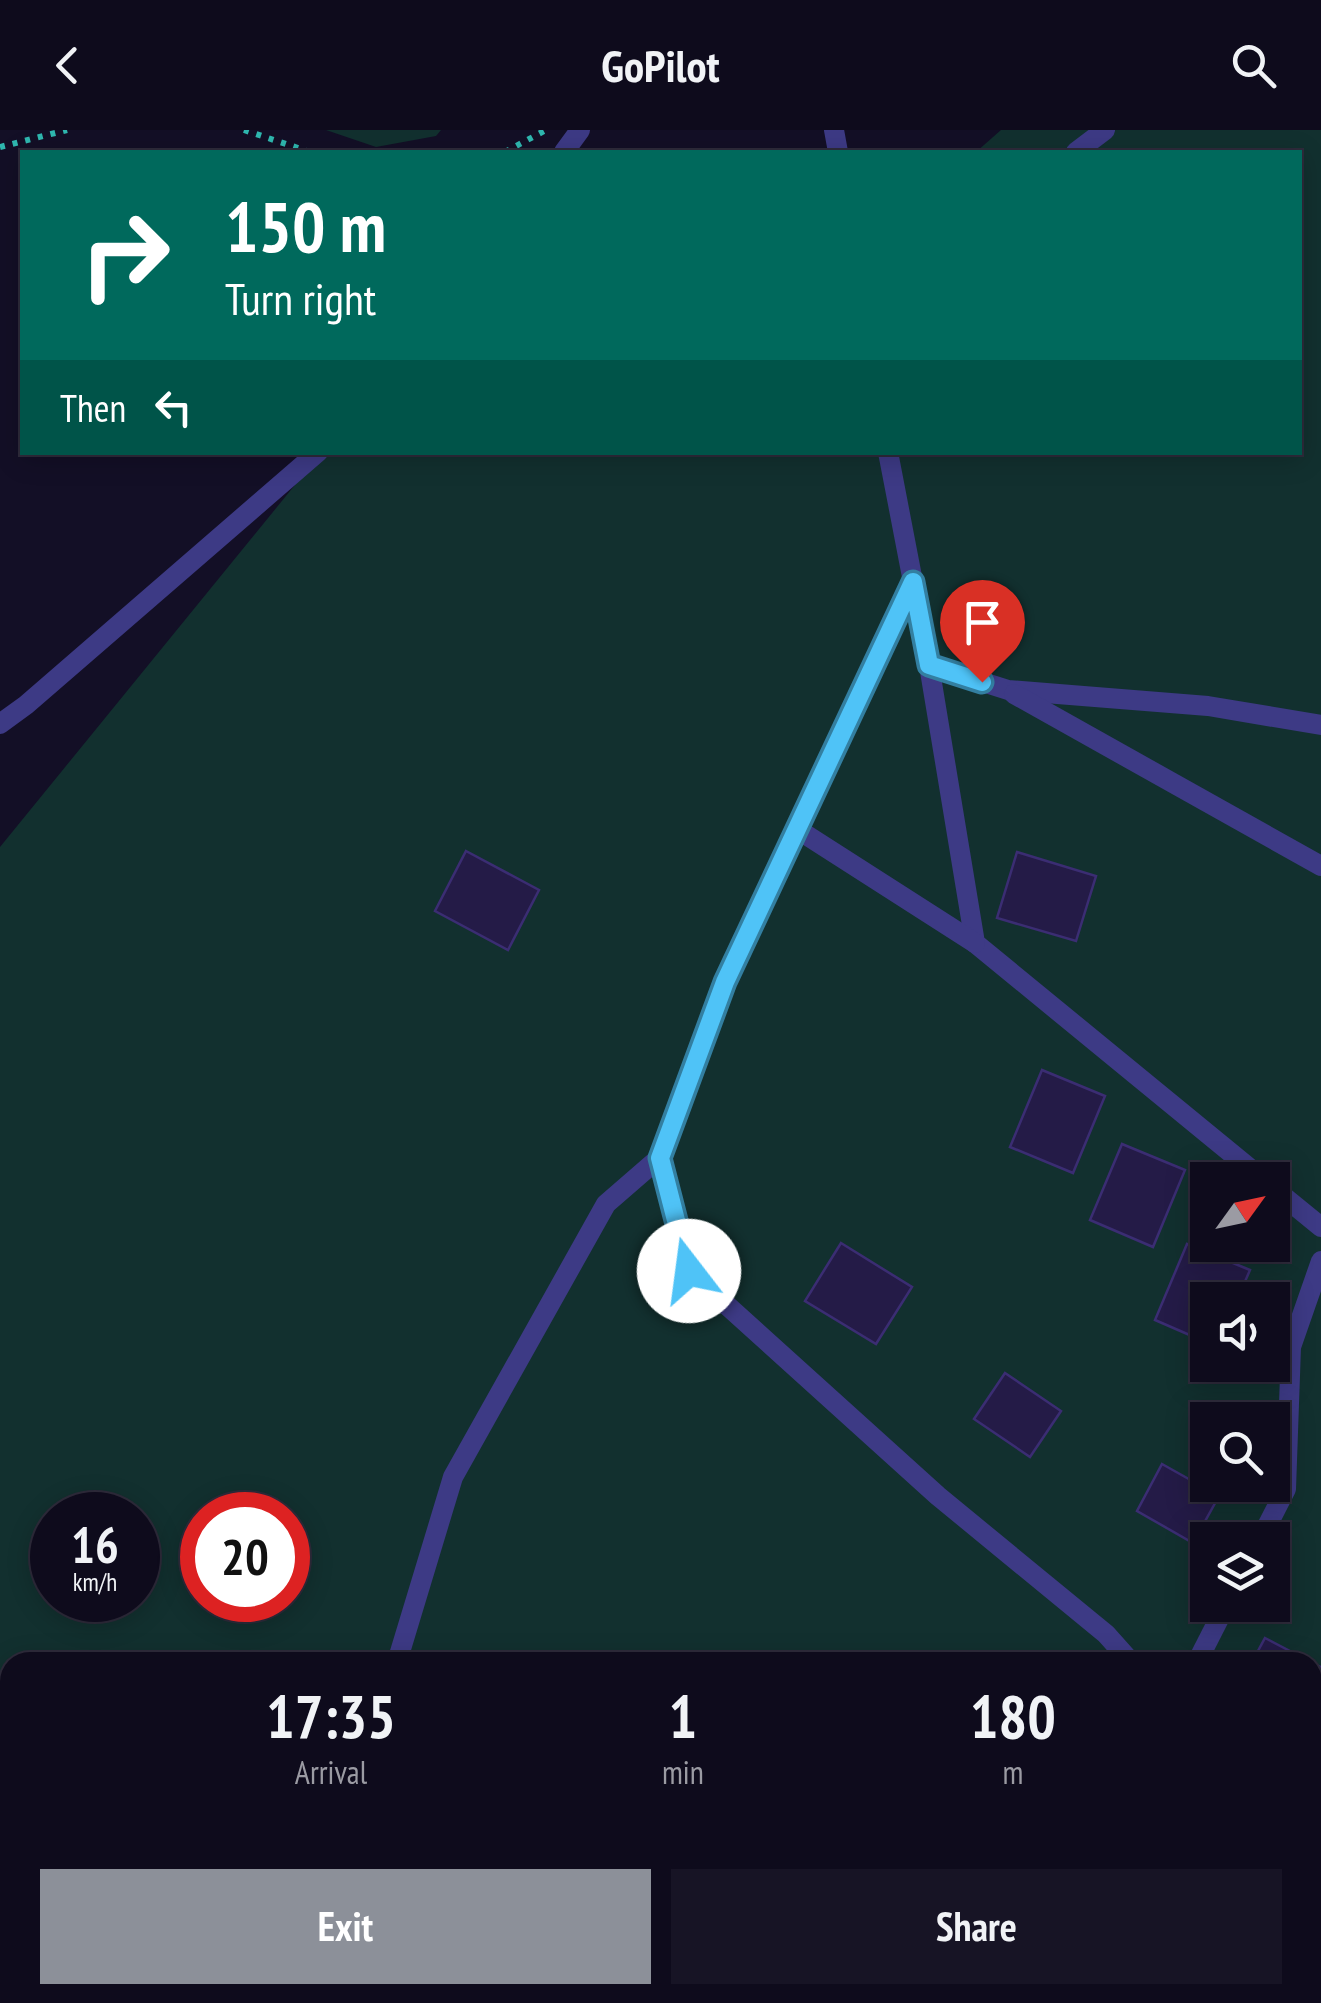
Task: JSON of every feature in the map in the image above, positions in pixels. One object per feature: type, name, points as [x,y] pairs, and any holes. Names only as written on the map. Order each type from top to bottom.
[{"type":"lane","points":[[1079,150],[1104,130]]},
{"type":"lane","points":[[0,724],[315,455]]},
{"type":"lane","points":[[889,455],[929,665],[975,944]]},
{"type":"lane","points":[[400,1652],[452,1478],[606,1204],[660,1158],[725,982],[913,582]]},
{"type":"lane","points":[[929,665],[1008,690],[1321,866]]},
{"type":"lane","points":[[1008,690],[1208,706],[1321,725]]},
{"type":"lane","points":[[797,829],[975,944],[1242,1162]]},
{"type":"lane","points":[[660,1158],[689,1271],[938,1496],[1106,1634],[1122,1652]]},
{"type":"lane","points":[[1290,1202],[1321,1227]]},
{"type":"lane","points":[[1269,1522],[1286,1488],[1290,1347],[1321,1261]]},
{"type":"lane","points":[[1201,1652],[1217,1622]]},
{"type":"path","points":[[0,147],[67,130]]},
{"type":"path","points":[[244,130],[304,150]]},
{"type":"path","points":[[508,150],[545,130]]},
{"type":"green space","points":[[326,130],[441,130],[436,136],[376,147]]},
{"type":"green space","points":[[1001,130],[1321,130],[1321,1652],[0,1652],[0,847],[319,455],[1302,455],[1302,150],[978,150]]},
{"type":"building","points":[[466,851],[539,890],[508,950],[435,911]]},
{"type":"building","points":[[1017,852],[1096,876],[1076,941],[997,918]]},
{"type":"building","points":[[1042,1070],[1105,1096],[1073,1173],[1010,1147]]},
{"type":"building","points":[[1122,1144],[1185,1170],[1153,1247],[1090,1220]]},
{"type":"building","points":[[841,1243],[912,1287],[876,1344],[805,1301]]},
{"type":"building","points":[[1187,1244],[1190,1262],[1231,1262],[1250,1270],[1245,1282],[1190,1282],[1190,1335],[1155,1320]]},
{"type":"building","points":[[1005,1373],[1061,1411],[1030,1457],[974,1419]]},
{"type":"building","points":[[1162,1464],[1190,1480],[1190,1502],[1216,1502],[1205,1522],[1190,1522],[1190,1541],[1137,1511]]},
{"type":"building","points":[[1265,1638],[1292,1652],[1257,1652]]},
{"type":"route","points":[[689,1271],[660,1158],[725,982],[913,582],[929,665],[982,682]]}]
